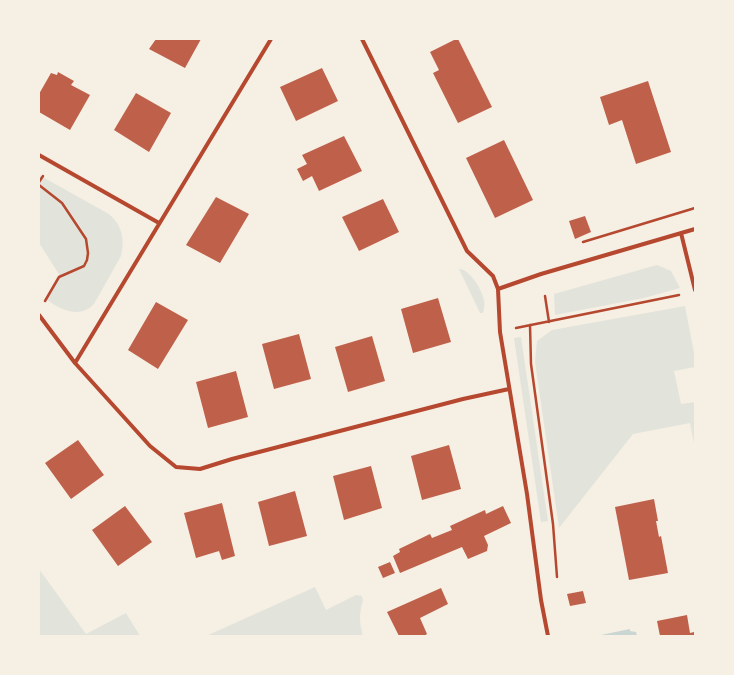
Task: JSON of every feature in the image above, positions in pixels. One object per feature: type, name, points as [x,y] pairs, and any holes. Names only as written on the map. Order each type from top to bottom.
[{"type":"street","points":[[75,363],[271,39]]},
{"type":"street","points":[[362,39],[467,251],[493,276],[498,289],[500,332],[527,494],[541,600],[548,636]]},
{"type":"street","points":[[39,155],[159,223]]},
{"type":"street","points":[[498,289],[541,274],[695,229]]},
{"type":"street","points":[[681,233],[695,290]]},
{"type":"street","points":[[39,315],[75,363],[150,446],[176,467],[200,469],[232,459],[463,399],[509,389]]},
{"type":"path","points":[[39,185],[62,203],[86,239],[88,253],[84,266],[59,277],[43,304]]},
{"type":"path","points":[[580,242],[695,208]]},
{"type":"path","points":[[500,332],[680,294]]},
{"type":"path","points":[[545,296],[549,322]]},
{"type":"path","points":[[530,326],[531,364],[553,524],[558,579]]},
{"type":"shaded area","points":[[39,175],[109,214],[120,228],[123,244],[121,256],[94,304],[83,311],[76,312],[57,307],[46,299],[60,276],[39,243]]},
{"type":"shaded area","points":[[657,265],[671,271],[680,288],[644,298],[555,315],[554,294]]},
{"type":"shaded area","points":[[459,269],[467,272],[478,286],[483,296],[483,313],[480,313]]},
{"type":"shaded area","points":[[685,306],[695,358],[695,367],[674,371],[681,404],[695,402],[695,448],[690,423],[633,434],[559,528],[535,362],[537,341],[552,330]]},
{"type":"shaded area","points":[[521,337],[548,521],[541,522],[514,338]]},
{"type":"shaded area","points":[[39,569],[86,634],[126,613],[140,636],[39,636]]},
{"type":"shaded area","points":[[315,587],[326,610],[356,595],[362,596],[363,600],[360,618],[363,636],[206,636]]},
{"type":"shaded area","points":[[630,629],[630,631],[636,632],[637,636],[596,636]]},
{"type":"building","points":[[156,39],[201,39],[185,68],[149,49]]},
{"type":"building","points":[[458,39],[492,107],[458,123],[433,73],[439,70],[430,52]]},
{"type":"building","points":[[322,68],[338,101],[296,121],[280,87]]},
{"type":"building","points":[[58,72],[74,81],[71,85],[90,95],[70,130],[39,112],[39,94],[51,73],[57,75]]},
{"type":"building","points":[[648,81],[671,152],[636,164],[622,120],[609,125],[600,97]]},
{"type":"building","points":[[136,93],[171,113],[149,152],[114,130]]},
{"type":"building","points":[[344,136],[362,171],[319,191],[312,176],[303,181],[297,169],[307,164],[302,155]]},
{"type":"building","points":[[504,140],[533,200],[495,218],[466,158]]},
{"type":"building","points":[[216,197],[249,214],[220,263],[186,245]]},
{"type":"building","points":[[383,199],[399,232],[359,251],[342,217]]},
{"type":"building","points":[[585,216],[591,232],[575,239],[569,221]]},
{"type":"building","points":[[438,298],[451,342],[413,353],[401,309]]},
{"type":"building","points":[[156,302],[188,320],[158,369],[128,350]]},
{"type":"building","points":[[299,334],[311,379],[274,389],[262,344]]},
{"type":"building","points":[[372,336],[385,381],[348,392],[335,347]]},
{"type":"building","points":[[236,371],[248,417],[208,428],[196,382]]},
{"type":"building","points":[[78,440],[104,475],[71,499],[45,463]]},
{"type":"building","points":[[449,445],[461,489],[422,500],[411,456]]},
{"type":"building","points":[[371,466],[382,508],[344,520],[333,476]]},
{"type":"building","points":[[295,491],[307,536],[269,546],[258,502]]},
{"type":"building","points":[[654,499],[659,537],[661,536],[668,573],[629,580],[615,507]]},
{"type":"building","points":[[222,503],[235,556],[222,560],[219,551],[196,558],[184,513]]},
{"type":"building","points":[[125,506],[152,542],[118,566],[92,530]]},
{"type":"building","points":[[503,506],[511,523],[484,536],[488,545],[487,551],[468,559],[462,547],[400,573],[393,556],[400,552],[399,549],[430,534],[432,538],[452,530],[450,526],[485,510],[486,514]]},
{"type":"building","points":[[390,562],[395,573],[383,578],[378,567]]},
{"type":"building","points":[[441,588],[448,604],[420,618],[427,634],[424,636],[399,636],[387,612]]},
{"type":"building","points":[[583,591],[586,603],[570,606],[567,594]]},
{"type":"building","points":[[687,615],[690,633],[694,632],[695,636],[660,636],[657,621]]}]
